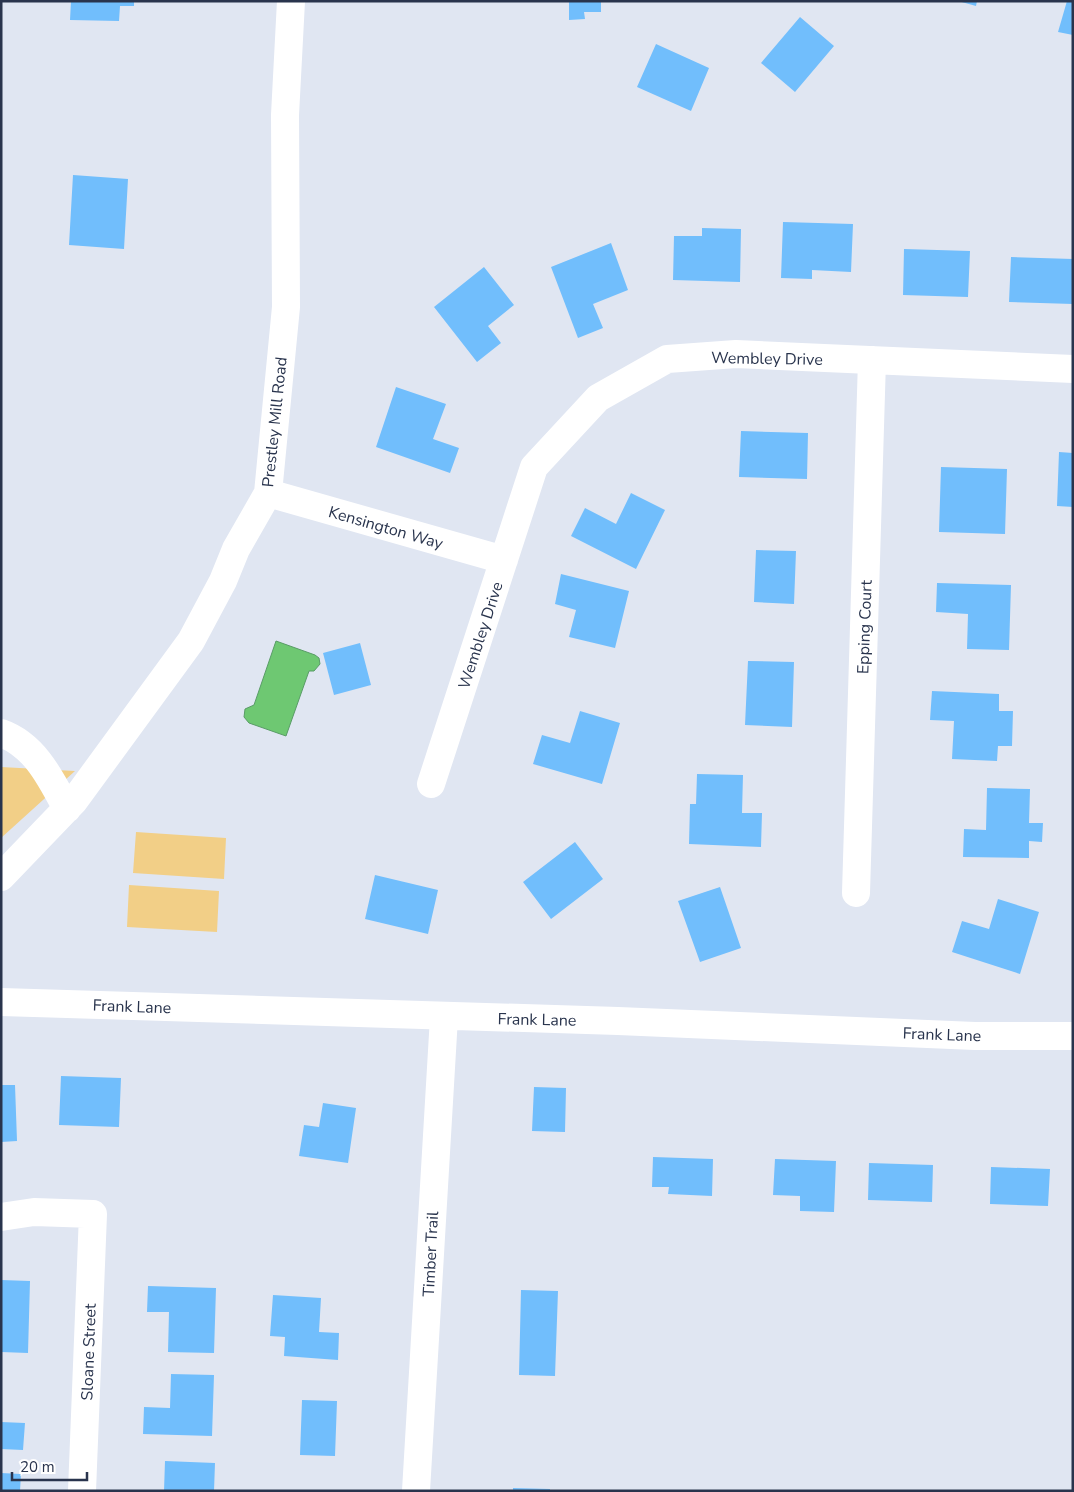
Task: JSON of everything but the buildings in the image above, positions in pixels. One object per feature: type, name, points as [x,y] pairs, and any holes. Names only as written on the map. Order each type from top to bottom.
[{"type":"street","name":"Prestley Mill Road","points":[[1,877],[67,809],[191,641],[223,580],[236,549],[268,493],[286,307],[285,115],[291,1]]},
{"type":"street","name":"Wembley Drive","points":[[431,784],[534,467],[598,398],[667,360],[736,354],[1073,369]]},
{"type":"street","name":"Epping Court","points":[[856,894],[872,360]]},
{"type":"street","name":"Kensington Way","points":[[268,493],[504,560]]},
{"type":"street","points":[[1,733],[16,738],[44,766],[67,809]]},
{"type":"street","name":"Frank Lane","points":[[1,1002],[618,1021],[976,1036],[1073,1036]]},
{"type":"street","name":"Timber Trail","points":[[416,1491],[444,1017]]},
{"type":"street","name":"Sloane Street","points":[[1,1217],[34,1212],[93,1214],[82,1491]]},
{"type":"shaded area","points":[[276,641],[315,655],[319,658],[320,664],[314,671],[309,671],[286,736],[249,723],[244,717],[245,709],[254,705]]},
{"type":"shaded area","points":[[1,767],[75,771],[1,838]]},
{"type":"shaded area","points":[[136,832],[226,838],[224,879],[133,873]]},
{"type":"shaded area","points":[[129,885],[219,891],[217,932],[127,927]]}]
